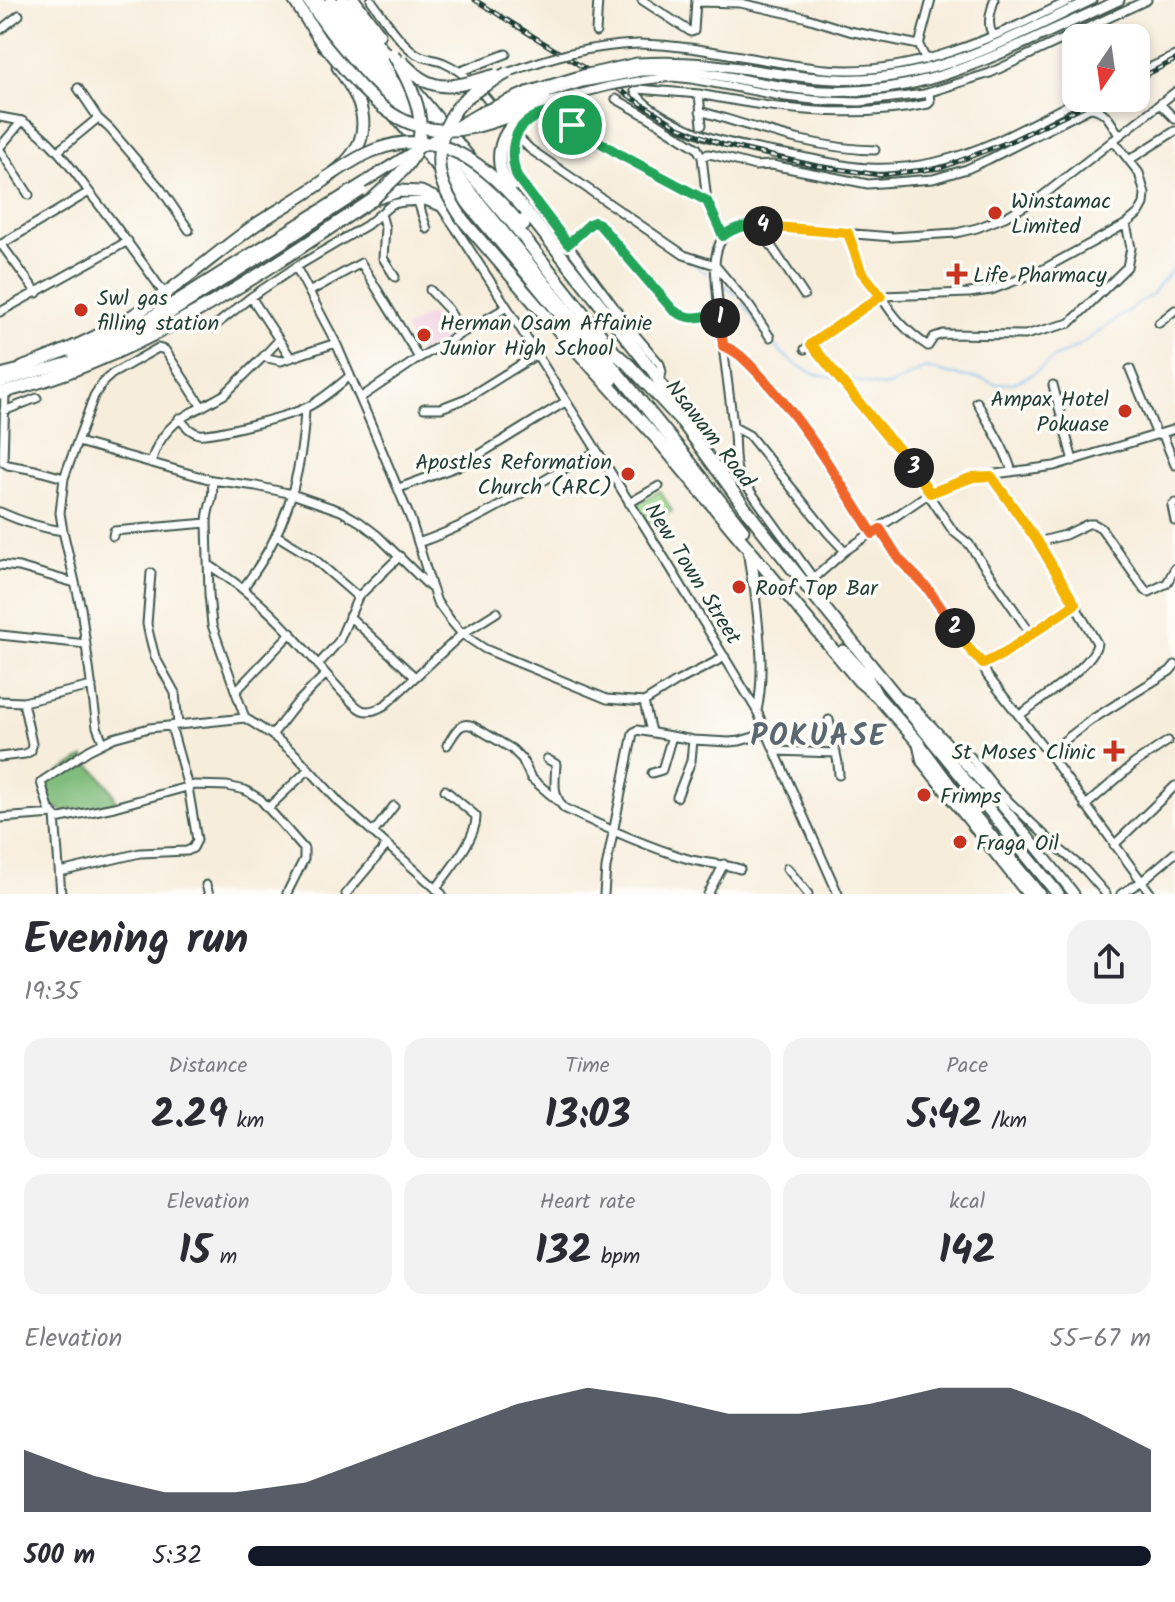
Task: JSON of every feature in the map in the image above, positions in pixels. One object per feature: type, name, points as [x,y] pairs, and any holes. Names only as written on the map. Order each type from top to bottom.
[{"type":"highway","points":[[294,0],[354,92],[363,117],[360,141],[354,152],[326,178]]},
{"type":"highway","points":[[308,0],[341,47],[599,362],[657,439]]},
{"type":"highway","name":"Nsawam Road","points":[[318,0],[1039,894]]},
{"type":"highway","name":"Nsawam Road","points":[[331,0],[386,73],[513,224],[614,352],[683,423],[748,512],[810,582],[899,699],[1058,894]]},
{"type":"highway","points":[[343,0],[620,347],[630,366]]},
{"type":"highway","points":[[2,389],[91,364],[198,313],[372,200],[405,168],[414,154],[421,127],[417,99],[393,54],[354,0]]},
{"type":"highway","points":[[321,41],[379,106],[401,119],[428,128],[467,128],[547,102]]},
{"type":"highway","points":[[393,54],[419,77],[441,86],[457,86],[507,73]]},
{"type":"highway","points":[[463,220],[443,185],[440,173],[442,137],[447,122],[465,98],[507,73]]},
{"type":"highway","points":[[547,102],[521,116],[504,136],[499,155],[504,180],[660,380],[683,423]]},
{"type":"highway","points":[[22,368],[99,336],[137,314],[255,225],[374,150],[404,143],[427,143],[455,151],[494,177],[526,211]]},
{"type":"highway","points":[[372,200],[399,191],[421,192],[443,202],[463,220],[657,439],[859,681],[877,696]]},
{"type":"highway","points":[[749,549],[754,583]]},
{"type":"highway","points":[[754,583],[760,572],[770,574]]},
{"type":"main road","points":[[0,374],[90,346],[142,322],[469,124],[554,91],[582,82],[671,70],[825,91],[911,84],[955,73],[1095,3],[1119,0]]},
{"type":"main road","points":[[2,389],[146,329],[276,242]]},
{"type":"main road","points":[[899,699],[909,703],[952,748],[1074,894]]},
{"type":"main road","points":[[917,741],[922,762],[1027,894]]},
{"type":"main road","points":[[954,766],[977,777]]},
{"type":"street","points":[[371,0],[412,51],[461,71],[476,84],[514,135],[530,149],[684,255],[715,265],[770,337]]},
{"type":"street","points":[[596,32],[598,0]]},
{"type":"street","points":[[642,0],[691,32],[694,31],[696,1],[740,2],[849,31],[919,45]]},
{"type":"street","points":[[926,60],[919,45],[931,0]]},
{"type":"street","points":[[993,35],[989,24],[994,0]]},
{"type":"street","points":[[507,73],[591,47],[638,44],[673,45],[830,69],[887,68],[939,57],[1071,0]]},
{"type":"street","points":[[547,102],[610,86],[639,72],[823,101],[860,102],[929,93],[990,73],[1147,0]]},
{"type":"street","points":[[0,30],[19,15]]},
{"type":"street","points":[[461,71],[506,54]]},
{"type":"street","points":[[1150,68],[1175,56]]},
{"type":"street","points":[[78,88],[98,118],[161,189],[189,230]]},
{"type":"street","points":[[929,93],[928,104],[839,113],[777,108],[699,94],[635,91],[642,102],[706,136],[865,168],[885,169],[935,163],[966,153],[1012,135],[1062,109]]},
{"type":"street","points":[[1175,92],[1041,197],[995,222],[946,234],[892,237],[744,225],[723,236],[715,253],[738,474],[810,582],[845,551],[929,494],[973,477],[1049,467],[1175,429]]},
{"type":"street","points":[[699,94],[702,125]]},
{"type":"street","points":[[616,99],[694,145],[702,157],[707,201],[723,236]]},
{"type":"street","points":[[1160,104],[1175,119]]},
{"type":"street","points":[[702,157],[708,154],[755,166],[772,165],[868,184],[933,179],[989,159],[1090,108],[1104,113],[1142,178],[1145,199],[1139,213],[1126,224],[1038,272],[991,290],[881,296],[808,347],[906,456],[955,533],[969,544],[1031,634]]},
{"type":"street","points":[[650,118],[654,109]]},
{"type":"street","points":[[700,111],[756,129],[843,147],[875,150]]},
{"type":"street","points":[[660,380],[660,364],[517,177],[513,166],[514,135],[535,116],[555,113],[619,154],[707,201]]},
{"type":"street","points":[[0,117],[22,121],[58,151],[164,293]]},
{"type":"street","points":[[58,151],[98,118]]},
{"type":"street","points":[[22,121],[0,148],[29,195]]},
{"type":"street","points":[[1129,160],[1175,131]]},
{"type":"street","points":[[37,293],[1,245],[89,192]]},
{"type":"street","points":[[212,328],[251,297],[367,225],[392,204],[418,202],[427,229]]},
{"type":"street","name":"New Town Street","points":[[418,202],[432,202],[441,207],[507,307],[725,657],[757,711],[838,894]]},
{"type":"street","points":[[381,214],[385,228],[383,258],[395,277]]},
{"type":"street","points":[[568,244],[590,224],[599,224],[673,310],[685,318],[720,313]]},
{"type":"street","points":[[848,233],[861,271],[894,317],[928,346],[934,337],[943,334],[1025,335],[1063,326],[1074,320],[1127,267],[1131,248],[1126,224]]},
{"type":"street","points":[[758,226],[804,295]]},
{"type":"street","points":[[0,312],[128,241]]},
{"type":"street","points":[[309,292],[361,263],[419,358]]},
{"type":"street","points":[[296,267],[336,343],[399,488],[437,602],[462,634],[485,649],[607,699],[644,702],[725,657]]},
{"type":"street","points":[[430,290],[448,309],[462,333]]},
{"type":"street","points":[[251,297],[291,358]]},
{"type":"street","points":[[360,398],[419,358],[507,307]]},
{"type":"street","points":[[1159,323],[1175,310]]},
{"type":"street","points":[[151,463],[158,443],[179,418],[225,394],[279,340]]},
{"type":"street","points":[[263,357],[281,361],[336,343]]},
{"type":"street","points":[[723,346],[738,353],[787,405],[876,531],[928,589],[983,664],[987,675],[1020,715],[1151,894]]},
{"type":"street","points":[[103,742],[97,727],[81,608],[60,513],[64,478],[94,396],[103,382],[158,348],[165,350],[202,407]]},
{"type":"street","points":[[424,408],[441,408],[467,398],[536,355]]},
{"type":"street","points":[[1130,369],[1175,465]]},
{"type":"street","points":[[179,418],[196,434],[208,433],[305,409],[350,376]]},
{"type":"street","points":[[1053,385],[1073,461]]},
{"type":"street","points":[[2,389],[1,462],[64,478]]},
{"type":"street","points":[[4,411],[37,398]]},
{"type":"street","points":[[399,488],[464,464],[565,402]]},
{"type":"street","points":[[977,402],[1007,454],[1012,472]]},
{"type":"street","points":[[243,588],[265,558],[292,494],[303,445],[305,409]]},
{"type":"street","points":[[734,427],[749,435],[845,551]]},
{"type":"street","points":[[78,442],[212,480],[292,494],[341,511],[360,522],[432,588]]},
{"type":"street","points":[[418,543],[478,518],[596,452]]},
{"type":"street","points":[[991,476],[1038,542],[1095,639],[1096,652],[1066,680],[1020,715]]},
{"type":"street","points":[[212,480],[214,494],[207,514],[212,625],[245,718]]},
{"type":"street","points":[[629,503],[659,486]]},
{"type":"street","points":[[1175,503],[1172,506],[1175,521]]},
{"type":"street","points":[[0,512],[63,531]]},
{"type":"street","points":[[113,536],[114,531],[124,529],[207,523]]},
{"type":"street","points":[[1038,542],[1094,524],[1101,528],[1146,591],[1171,583],[1175,568]]},
{"type":"street","points":[[276,535],[312,557],[358,597]]},
{"type":"street","points":[[318,665],[339,641],[358,597],[400,556]]},
{"type":"street","points":[[0,565],[19,567],[75,583]]},
{"type":"street","points":[[209,565],[243,588],[291,633],[325,675],[364,711],[377,710],[385,705],[462,634],[497,612]]},
{"type":"street","points":[[60,872],[140,853],[187,851],[193,848],[197,840],[174,725],[175,693],[155,657],[147,624],[151,573]]},
{"type":"street","points":[[754,583],[762,665],[757,711]]},
{"type":"street","points":[[983,664],[1003,654],[1075,604]]},
{"type":"street","points":[[349,616],[415,677]]},
{"type":"street","points":[[236,691],[291,633]]},
{"type":"street","points":[[0,635],[86,644]]},
{"type":"street","points":[[1048,753],[1091,720],[1175,665]]},
{"type":"street","points":[[272,735],[297,703],[325,675]]},
{"type":"street","points":[[0,701],[23,702],[92,686]]},
{"type":"street","points":[[0,757],[31,751],[23,702]]},
{"type":"street","points":[[644,702],[651,732]]},
{"type":"street","points":[[61,894],[55,816],[49,809],[41,782],[103,742],[149,728],[245,718],[296,755],[339,802],[436,889]]},
{"type":"street","points":[[829,720],[839,775]]},
{"type":"street","points":[[447,745],[460,725],[467,723],[512,749],[522,759],[531,778],[564,808],[614,832],[687,859],[740,869]]},
{"type":"street","points":[[604,894],[606,868],[633,733],[637,730],[693,740],[735,742],[767,733]]},
{"type":"street","points":[[652,773],[662,770],[672,736]]},
{"type":"street","points":[[677,797],[691,761],[693,740]]},
{"type":"street","points":[[1085,806],[1135,763],[1168,741]]},
{"type":"street","points":[[775,751],[836,753]]},
{"type":"street","points":[[970,756],[996,789],[1085,870],[1106,894]]},
{"type":"street","points":[[547,759],[556,764],[554,784],[558,802]]},
{"type":"street","points":[[269,807],[309,769]]},
{"type":"street","points":[[0,818],[55,816],[114,807],[194,785],[245,790],[269,807],[304,849],[304,859],[287,893]]},
{"type":"street","points":[[1114,845],[1175,786]]},
{"type":"street","points":[[423,894],[436,889],[476,827],[476,816],[445,790]]},
{"type":"street","points":[[373,833],[394,806]]},
{"type":"street","points":[[346,894],[387,845]]},
{"type":"street","points":[[1121,894],[1175,853]]},
{"type":"street","points":[[708,894],[724,864]]},
{"type":"street","points":[[787,868],[808,894]]},
{"type":"street","points":[[206,885],[209,894]]},
{"type":"shaded area","name":"Herman Osam Affainie Junior High School","points":[[430,314],[445,340],[419,355],[404,329]]},
{"type":"green space","points":[[660,491],[672,511],[649,524],[637,504]]},
{"type":"green space","points":[[84,757],[107,784],[116,802],[78,812],[71,808],[68,812],[58,809],[48,802],[45,781]]},
{"type":"waterway","points":[[687,260],[708,274]]},
{"type":"waterway","points":[[843,378],[883,387],[926,368],[995,384],[1013,383],[1080,345],[1152,294],[1175,266]]},
{"type":"waterway","points":[[722,283],[736,295]]},
{"type":"waterway","points":[[743,303],[771,341],[793,362],[821,376],[837,378]]},
{"type":"railway","points":[[475,0],[679,127],[724,145],[817,166],[880,175],[941,168],[1013,140],[1071,112]]},
{"type":"railway","points":[[1150,73],[1175,60]]},
{"type":"place","name":"Winstamac Limited","points":[[995,213]]},
{"type":"place","name":"Life Pharmacy","points":[[957,274]]},
{"type":"place","name":"Swl gas filling station","points":[[81,310]]},
{"type":"place","name":"Herman Osam Affainie Junior High School","points":[[424,335]]},
{"type":"place","name":"Ampax Hotel Pokuase","points":[[1125,411]]},
{"type":"place","name":"Apostles Reformation Church (ARC)","points":[[628,474]]},
{"type":"place","name":"Roof Top Bar","points":[[739,587]]},
{"type":"place","name":"St Moses Clinic","points":[[1114,751]]},
{"type":"place","name":"Frimps","points":[[924,795]]},
{"type":"place","name":"Fraga Oil","points":[[960,842]]},
{"type":"district","name":"POKUASE","points":[[819,735]]},
{"type":"route","points":[[555,113],[572,125],[707,201],[723,236],[744,225],[848,233],[861,271],[881,296],[811,344],[906,456],[930,493],[973,477],[991,476],[1038,542],[1075,604],[1003,654],[983,664],[928,589],[892,550],[880,529],[873,534],[787,405],[738,353],[723,346],[720,313],[685,318],[673,310],[599,224],[590,224],[568,244],[517,177],[513,153],[514,135],[535,116],[555,113]]}]
